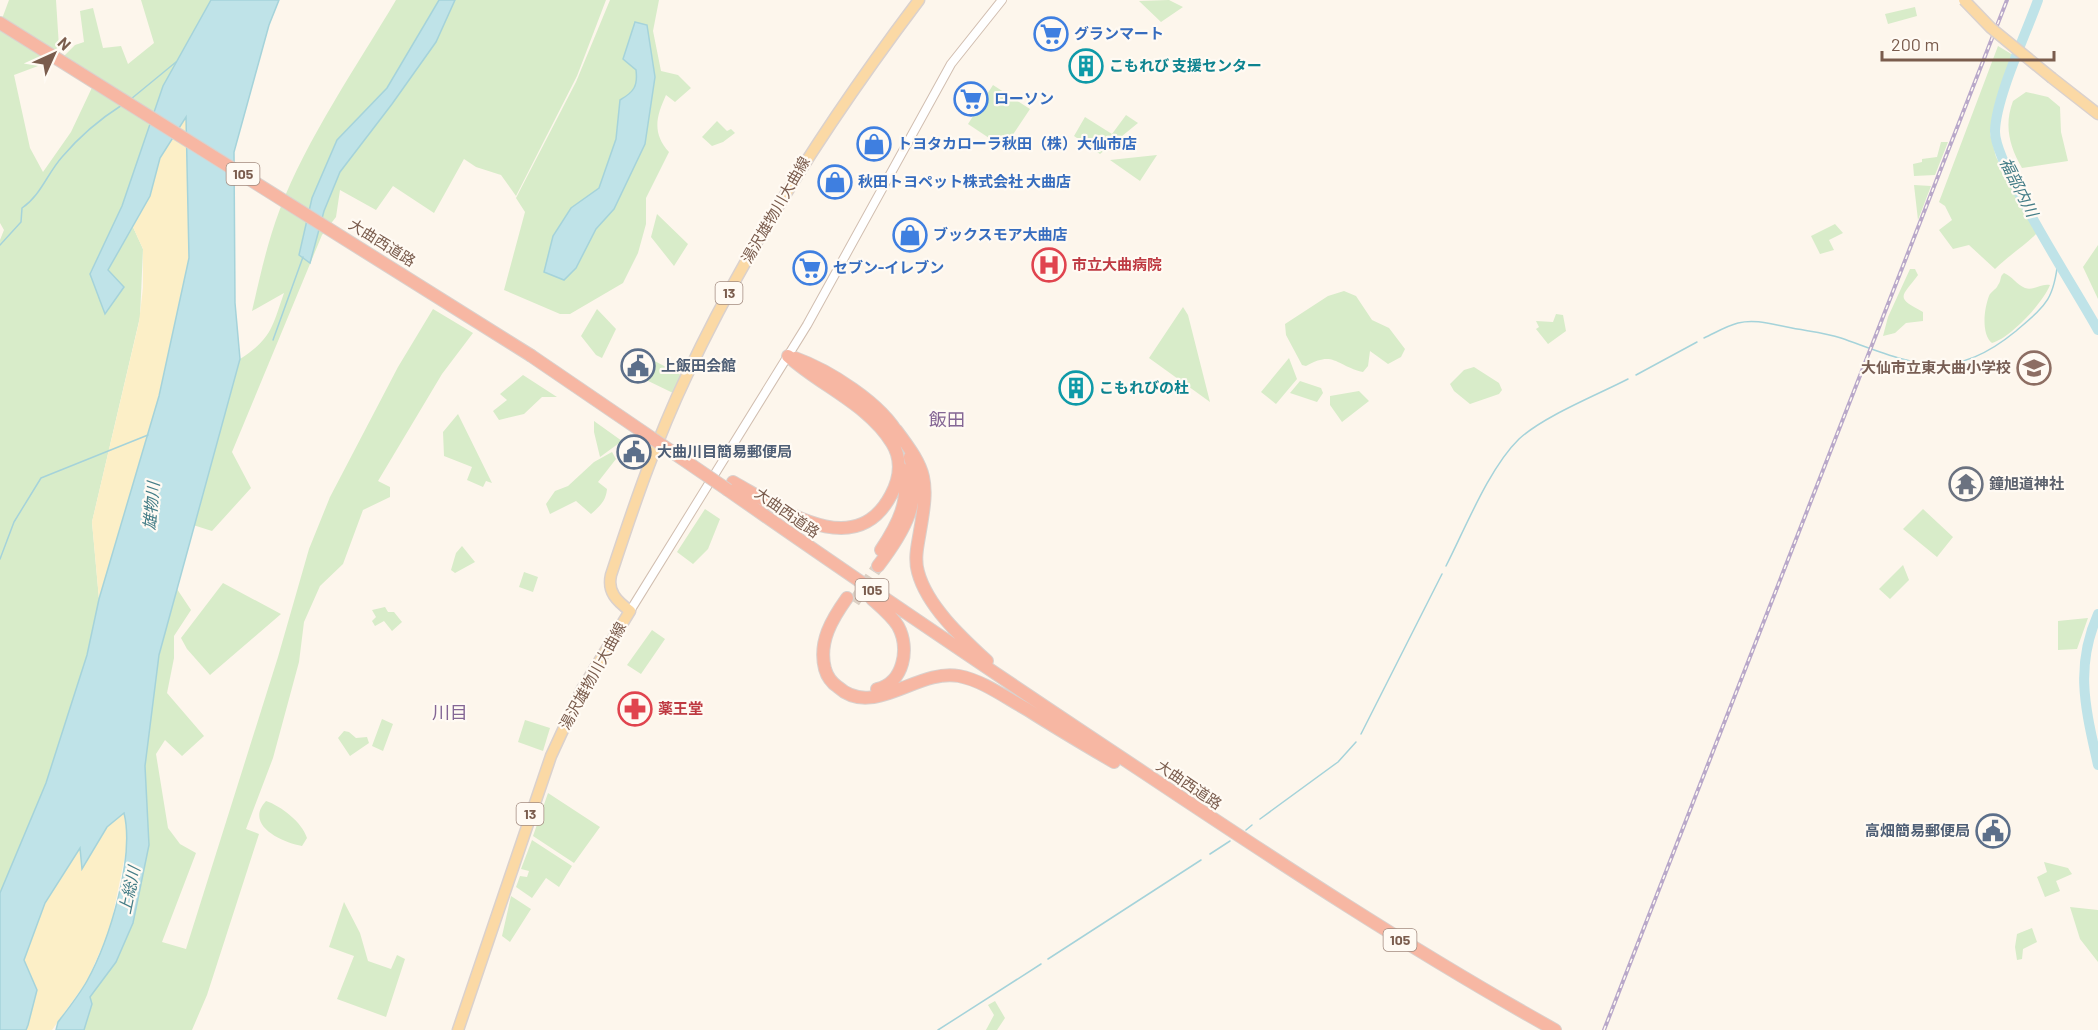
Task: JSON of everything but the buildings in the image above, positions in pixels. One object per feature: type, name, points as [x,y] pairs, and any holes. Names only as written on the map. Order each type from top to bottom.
[{"type":"highway","name":"大曲西道路","points":[[0,22],[486,326],[672,451],[730,486],[1017,688],[1248,843],[1430,958],[1555,1030]]},
{"type":"highway","points":[[788,356],[815,365],[853,390],[896,430],[916,456],[923,472],[926,489],[916,555],[918,572],[927,593],[968,644],[1017,688]]},
{"type":"highway","points":[[788,356],[809,375],[871,417],[885,432],[898,457],[906,488],[901,516],[875,565],[908,521],[915,494],[913,467],[896,430]]},
{"type":"highway","points":[[730,486],[801,519],[822,526],[853,527],[874,515],[890,498],[897,480],[898,457]]},
{"type":"highway","points":[[730,486],[879,604],[898,626],[903,640],[900,671],[894,681],[882,688],[868,691],[845,686],[831,660],[831,645],[837,627],[851,600],[830,625],[824,652],[826,673],[843,692],[856,698],[868,698],[941,676],[957,676],[978,682],[1248,843]]},
{"type":"main road","name":"湯沢雄物川大曲線","points":[[458,1030],[551,756],[581,692],[630,611],[613,595],[609,583],[610,575],[648,469],[686,376],[789,185],[845,99],[919,0]]},
{"type":"main road","points":[[1964,0],[1991,28],[2098,114]]},
{"type":"street","points":[[630,611],[827,290],[951,64],[1002,0]]},
{"type":"green space","points":[[9,0],[56,0],[59,47],[46,63],[14,75],[30,148],[43,172],[71,132],[97,77],[64,56],[75,45],[84,42],[80,11],[93,8],[103,48],[121,46],[128,64],[154,43],[141,0],[211,0],[163,86],[122,206],[90,273],[106,313],[108,270],[133,227],[143,249],[140,317],[92,522],[99,599],[87,655],[46,783],[0,893],[0,240],[4,230],[0,223],[0,24]]},
{"type":"green space","points":[[396,0],[439,0],[387,88],[337,140],[312,198],[299,254],[310,263],[324,211],[340,172],[436,42],[455,0],[606,0],[577,76],[516,196],[501,175],[476,167],[464,159],[434,213],[393,186],[376,210],[340,190],[336,217],[322,235],[232,452],[251,488],[212,531],[193,525],[240,359],[258,345],[269,332],[284,293],[252,311],[280,209],[318,129]]},
{"type":"green space","points":[[610,0],[659,0],[653,31],[661,71],[678,75],[691,88],[675,102],[666,95],[660,111],[658,131],[669,152],[646,198],[646,224],[638,253],[623,283],[570,314],[560,314],[504,290],[525,212],[516,198],[576,82]],"holes":[[[635,22],[647,25],[655,77],[645,144],[614,209],[596,229],[553,236],[571,208],[599,188],[616,139],[620,100],[629,94],[636,84],[637,70],[630,64]]]},
{"type":"green space","points":[[1169,0],[1183,7],[1161,22],[1139,1]]},
{"type":"green space","points":[[1915,7],[1917,16],[1888,24],[1885,14]]},
{"type":"green space","points":[[1998,46],[2013,55],[1990,133],[1996,157],[2038,232],[1995,269],[1969,245],[1953,249],[1939,230],[1952,220],[1945,206],[1939,202]]},
{"type":"green space","points":[[993,85],[1030,109],[1004,148],[968,124]]},
{"type":"green space","points":[[2026,92],[2048,97],[2060,107],[2061,132],[2068,161],[2022,168],[2014,152],[2008,127],[2013,101]]},
{"type":"green space","points":[[1126,115],[1138,123],[1100,154],[1074,136],[1085,117],[1112,134]]},
{"type":"green space","points":[[717,121],[727,131],[731,129],[735,133],[723,142],[712,146],[702,137]]},
{"type":"green space","points":[[1941,142],[1948,142],[1935,175],[1914,176],[1913,164],[1922,162],[1922,159],[1937,157]]},
{"type":"green space","points":[[1157,155],[1140,181],[1110,160]]},
{"type":"green space","points":[[1914,185],[1931,186],[1918,220]]},
{"type":"green space","points":[[657,214],[688,244],[674,266],[651,237]]},
{"type":"green space","points":[[1835,224],[1843,233],[1829,240],[1834,250],[1820,254],[1811,236]]},
{"type":"green space","points":[[2098,245],[2098,299],[2083,267]]},
{"type":"green space","points":[[1910,269],[1915,269],[1918,275],[1905,292],[1904,300],[1923,312],[1923,321],[1906,323],[1895,333],[1883,336],[1888,317]]},
{"type":"green space","points":[[2004,273],[2025,288],[2050,285],[2041,301],[2025,319],[2008,334],[1992,343],[1986,334],[1984,321],[1986,308],[1990,294],[1997,287]]},
{"type":"green space","points":[[1344,291],[1356,296],[1372,320],[1389,328],[1405,349],[1401,357],[1388,364],[1370,351],[1368,366],[1363,372],[1329,359],[1315,361],[1306,366],[1302,365],[1286,335],[1285,324],[1328,296]]},
{"type":"green space","points":[[1183,307],[1188,315],[1210,402],[1149,358]]},
{"type":"green space","points":[[433,309],[473,333],[442,374],[378,481],[390,487],[390,497],[363,510],[343,564],[320,586],[304,622],[299,662],[273,758],[246,829],[259,834],[207,995],[192,1030],[84,1030],[92,1004],[90,997],[116,962],[133,923],[149,845],[145,766],[159,655],[177,589],[191,610],[174,636],[174,658],[167,693],[204,736],[182,756],[165,740],[156,754],[168,828],[180,844],[196,853],[162,942],[186,949],[278,657],[309,549],[330,497],[398,367]]},
{"type":"green space","points":[[597,309],[616,329],[602,358],[596,355],[581,336]]},
{"type":"green space","points":[[1556,314],[1563,315],[1566,331],[1548,344],[1536,329],[1539,327],[1536,321],[1553,322]]},
{"type":"green space","points":[[649,358],[681,375],[673,393],[640,377]]},
{"type":"green space","points":[[1289,358],[1297,379],[1276,404],[1261,392]]},
{"type":"green space","points":[[1474,367],[1499,383],[1502,390],[1499,394],[1470,404],[1454,391],[1450,384],[1464,370]]},
{"type":"green space","points":[[523,375],[557,397],[542,397],[524,414],[499,420],[493,411],[507,400],[500,394]]},
{"type":"green space","points":[[1300,381],[1321,388],[1323,393],[1317,402],[1290,393]]},
{"type":"green space","points":[[1359,391],[1369,401],[1342,422],[1330,405],[1330,396]]},
{"type":"green space","points":[[458,414],[492,483],[486,481],[483,487],[467,480],[472,467],[444,456],[443,432]]},
{"type":"green space","points":[[594,421],[622,441],[600,457],[594,432]]},
{"type":"green space","points":[[612,452],[616,459],[598,482],[607,489],[604,500],[591,514],[576,501],[550,514],[546,504],[555,491],[568,486],[594,462]]},
{"type":"green space","points":[[705,509],[720,519],[708,549],[693,564],[677,552]]},
{"type":"green space","points":[[1923,509],[1953,537],[1937,557],[1903,529]]},
{"type":"green space","points":[[462,546],[475,562],[455,573],[451,570],[456,553]]},
{"type":"green space","points":[[1903,565],[1909,580],[1890,599],[1879,589]]},
{"type":"green space","points":[[524,572],[538,577],[533,592],[519,587]]},
{"type":"green space","points":[[223,583],[281,614],[210,675],[187,649],[181,638]]},
{"type":"green space","points":[[385,607],[388,612],[394,612],[402,622],[392,631],[384,621],[375,626],[372,621],[376,617],[372,610]]},
{"type":"green space","points":[[2088,618],[2077,649],[2058,650],[2058,621]]},
{"type":"green space","points":[[652,630],[665,639],[641,674],[627,665]]},
{"type":"green space","points":[[382,719],[393,724],[383,751],[372,746]]},
{"type":"green space","points":[[525,720],[550,728],[543,751],[518,742]]},
{"type":"green space","points":[[344,731],[356,738],[367,737],[369,743],[350,756],[338,738]]},
{"type":"green space","points":[[548,793],[600,827],[574,863],[533,836]]},
{"type":"green space","points":[[266,801],[284,811],[301,826],[307,838],[302,846],[284,841],[262,825],[259,818],[260,810]]},
{"type":"green space","points":[[532,840],[572,866],[559,887],[546,878],[532,898],[516,887],[520,876],[527,877],[529,871],[521,869]]},
{"type":"green space","points":[[2044,862],[2068,868],[2072,874],[2056,881],[2060,891],[2045,897],[2037,877],[2047,872]]},
{"type":"green space","points":[[511,896],[531,909],[510,942],[502,936]]},
{"type":"green space","points":[[344,902],[360,933],[368,961],[391,969],[397,955],[405,959],[386,1017],[337,999],[354,956],[329,947]]},
{"type":"green space","points":[[2070,907],[2098,910],[2098,962],[2080,939]]},
{"type":"green space","points":[[2032,928],[2037,942],[2023,949],[2022,959],[2017,960],[2015,947],[2017,934]]},
{"type":"green space","points":[[995,1001],[1005,1018],[997,1030],[986,1030],[994,1015],[988,1005]]},
{"type":"sand","points":[[186,115],[189,258],[159,396],[99,599],[92,522],[139,322],[143,288],[143,249],[133,227],[150,196],[160,158]]},
{"type":"sand","points":[[124,813],[128,841],[110,929],[87,981],[52,1030],[26,1030],[37,990],[24,960],[45,903],[80,847],[82,868],[107,827]]},
{"type":"water","points":[[211,0],[279,0],[269,25],[234,152],[235,303],[240,359],[159,655],[145,766],[149,845],[133,923],[116,962],[90,997],[92,1004],[84,1030],[56,1030],[58,1022],[87,981],[104,944],[111,922],[118,899],[126,853],[124,813],[107,827],[82,869],[80,848],[45,903],[24,960],[37,990],[28,1025],[26,1030],[0,1030],[0,893],[46,783],[87,655],[99,599],[159,396],[189,258],[186,117],[160,158],[150,196],[108,270],[124,287],[105,314],[90,274],[122,206],[163,86]]},
{"type":"water","points":[[439,0],[455,0],[436,42],[340,172],[324,211],[310,263],[299,255],[312,198],[337,140],[387,88]]},
{"type":"water","points":[[635,22],[647,25],[655,77],[645,144],[614,209],[596,229],[576,268],[564,280],[544,272],[553,236],[571,208],[599,188],[616,139],[620,100],[632,91],[636,84],[636,70],[623,59]]},
{"type":"waterway","name":"福部内川","points":[[2038,0],[2000,101],[1995,131],[1998,148],[2022,199],[2098,330]]},
{"type":"waterway","points":[[131,99],[176,62]]},
{"type":"waterway","points":[[0,245],[21,222],[22,208],[39,191],[75,142],[122,105]]},
{"type":"waterway","points":[[273,340],[303,257]]},
{"type":"waterway","points":[[1704,338],[1734,324],[1769,323],[1835,336],[1910,361],[1950,364],[1971,358],[1992,348],[2035,315],[2051,293],[2058,260]]},
{"type":"waterway","points":[[1636,375],[1697,342]]},
{"type":"waterway","points":[[1446,566],[1488,482],[1508,451],[1519,439],[1556,414],[1628,379]]},
{"type":"waterway","points":[[0,559],[14,522],[41,478],[148,435]]},
{"type":"waterway","points":[[1361,734],[1442,574]]},
{"type":"waterway","name":"福部内川","points":[[2098,614],[2086,653],[2084,671],[2086,707],[2098,765]]},
{"type":"waterway","points":[[1260,819],[1338,762],[1356,742]]},
{"type":"waterway","points":[[1246,830],[1252,825]]},
{"type":"waterway","points":[[1210,854],[1230,841]]},
{"type":"waterway","points":[[1048,959],[1201,860]]},
{"type":"waterway","points":[[938,1030],[1041,964]]},
{"type":"tunnel","points":[[854,602],[878,566]]},
{"type":"railway","points":[[1604,1030],[2007,0]]},
{"type":"place","name":"グランマート","points":[[1051,34]]},
{"type":"place","name":"こもれび 支援センター","points":[[1086,66]]},
{"type":"place","name":"ローソン","points":[[971,99]]},
{"type":"place","name":"トヨタカローラ秋田（株）大仙市店","points":[[874,144]]},
{"type":"place","name":"秋田トヨペット株式会社 大曲店","points":[[835,182]]},
{"type":"place","name":"ブックスモア大曲店","points":[[910,235]]},
{"type":"place","name":"市立大曲病院","points":[[1049,265]]},
{"type":"place","name":"セブン-イレブン","points":[[810,268]]},
{"type":"place","name":"上飯田会館","points":[[638,366]]},
{"type":"place","name":"大仙市立東大曲小学校","points":[[2034,368]]},
{"type":"place","name":"こもれびの杜","points":[[1076,388]]},
{"type":"place","name":"大曲川目簡易郵便局","points":[[634,452]]},
{"type":"place","name":"鐘旭道神社","points":[[1966,484]]},
{"type":"place","name":"薬王堂","points":[[635,709]]},
{"type":"place","name":"高畑簡易郵便局","points":[[1993,831]]},
{"type":"district","name":"飯田","points":[[947,420]]},
{"type":"district","name":"川目","points":[[450,713]]},
{"type":"water label","name":"雄物川","points":[[151,506]]},
{"type":"water label","name":"上総川","points":[[129,890]]}]
